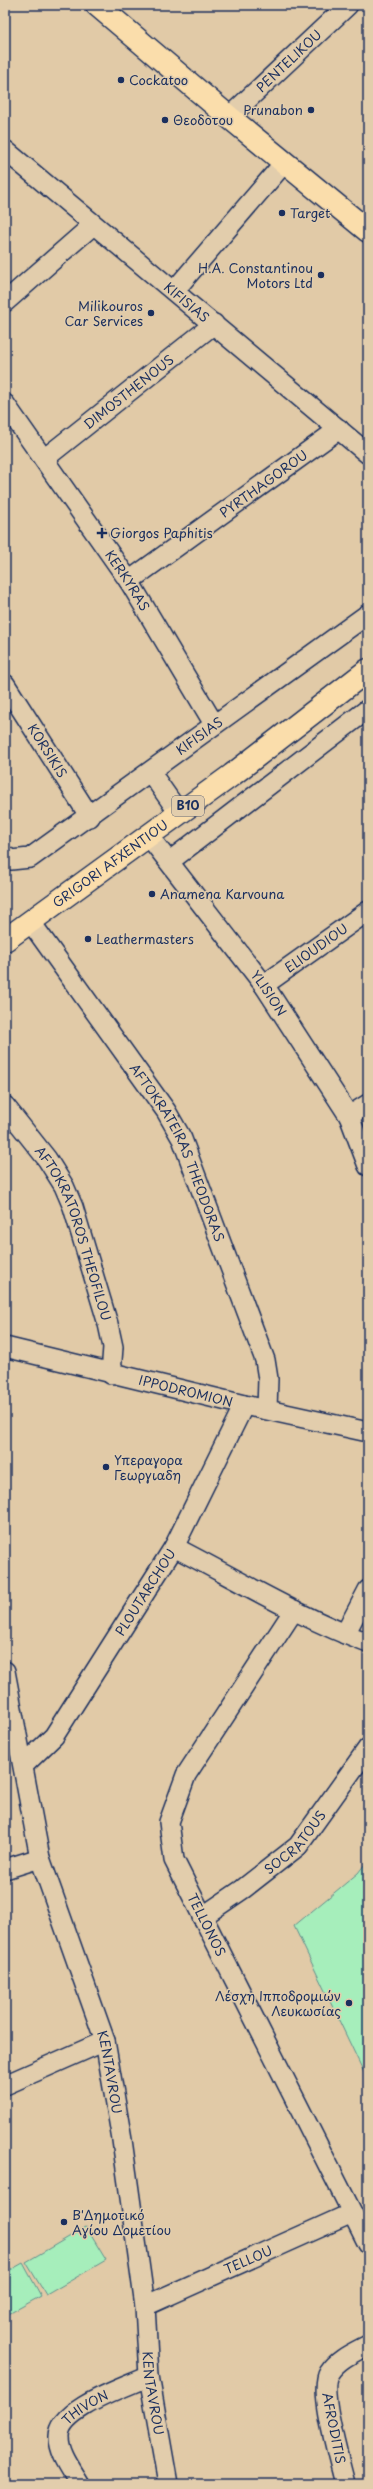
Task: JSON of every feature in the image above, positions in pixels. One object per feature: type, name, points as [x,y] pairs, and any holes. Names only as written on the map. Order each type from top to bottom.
[{"type":"main road","points":[[97,5],[284,163],[368,231]]},
{"type":"main road","name":"GRIGORI AFXENTIOU","points":[[5,940],[302,723],[368,670]]},
{"type":"street","name":"PENTELIKOU","points":[[229,117],[348,5]]},
{"type":"street","name":"KIFISIAS","points":[[5,150],[92,225],[214,324],[368,454]]},
{"type":"street","points":[[174,291],[284,163]]},
{"type":"street","points":[[5,302],[92,225]]},
{"type":"street","name":"DIMOSTHENOUS","points":[[44,459],[214,324]]},
{"type":"street","name":"KERKYRAS","points":[[5,404],[129,581],[214,724]]},
{"type":"street","name":"PYRTHAGOROU","points":[[129,581],[339,429]]},
{"type":"street","name":"KIFISIAS","points":[[5,856],[11,860],[30,858],[151,773],[214,724],[368,614]]},
{"type":"street","name":"KORSIKIS","points":[[5,684],[90,817]]},
{"type":"street","points":[[170,861],[368,709]]},
{"type":"street","points":[[151,773],[179,813]]},
{"type":"street","name":"YLISION","points":[[148,835],[170,861],[264,985],[349,1116],[368,1166]]},
{"type":"street","name":"ELIOUDIOU","points":[[264,985],[368,911]]},
{"type":"street","name":"AFTOKRATEIRAS THEODORAS","points":[[30,921],[166,1111],[182,1139],[265,1360],[268,1379],[267,1409]]},
{"type":"street","points":[[349,1116],[368,1104]]},
{"type":"street","name":"AFTOKRATOROS THEOFILOU","points":[[5,1106],[47,1159],[64,1186],[73,1207],[108,1324],[113,1347],[111,1374]]},
{"type":"street","name":"IPPODROMION","points":[[5,1348],[244,1405],[368,1432]]},
{"type":"street","name":"PLOUTARCHOU","points":[[24,1765],[54,1736],[174,1547],[244,1405]]},
{"type":"street","points":[[174,1547],[294,1610],[368,1643]]},
{"type":"street","points":[[345,1634],[368,1590]]},
{"type":"street","name":"TELLONOS","points":[[294,1610],[186,1775],[168,1822],[174,1860],[368,2244]]},
{"type":"street","name":"KENTAVROU","points":[[5,1671],[9,1715],[24,1765],[40,1858],[105,2041],[122,2140],[145,2306],[149,2376],[168,2484]]},
{"type":"street","name":"SOCRATOUS","points":[[202,1917],[243,1889],[298,1846],[368,1748]]},
{"type":"street","points":[[5,1869],[40,1858]]},
{"type":"street","points":[[5,2085],[105,2041]]},
{"type":"street","name":"TELLOU","points":[[145,2306],[352,2213]]},
{"type":"street","name":"AFRODITIS","points":[[345,2484],[325,2395],[328,2374],[340,2360],[368,2345]]},
{"type":"street","name":"THIVON","points":[[80,2484],[61,2446],[59,2430],[63,2422],[79,2408],[149,2376]]},
{"type":"green space","name":"Λέσχη Ιπποδρομιών Λευκωσίας","points":[[368,1860],[368,2081],[294,1926],[358,1873]]},
{"type":"green space","points":[[86,2227],[106,2260],[46,2295],[26,2262]]},
{"type":"green space","points":[[23,2263],[41,2296],[5,2316],[5,2273]]},
{"type":"place","name":"Cockatoo","points":[[121,80]]},
{"type":"place","name":"Prunabon","points":[[311,110]]},
{"type":"place","name":"Θεοδοτου","points":[[165,120]]},
{"type":"place","name":"Target","points":[[282,213]]},
{"type":"place","name":"H.A. Constantinou Motors Ltd","points":[[321,275]]},
{"type":"place","name":"Milikouros Car Services","points":[[151,313]]},
{"type":"place","name":"Giorgos Paphitis","points":[[102,533]]},
{"type":"place","name":"Anamena Karvouna","points":[[152,894]]},
{"type":"place","name":"Leathermasters","points":[[88,939]]},
{"type":"place","name":"Υπεραγορα Γεωργιαδη","points":[[106,1467]]},
{"type":"place","name":"Λέσχη Ιπποδρομιών Λευκωσίας","points":[[349,2003]]},
{"type":"place","name":"Β'Δημοτικό Αγίου Δομετίου","points":[[64,2222]]}]
